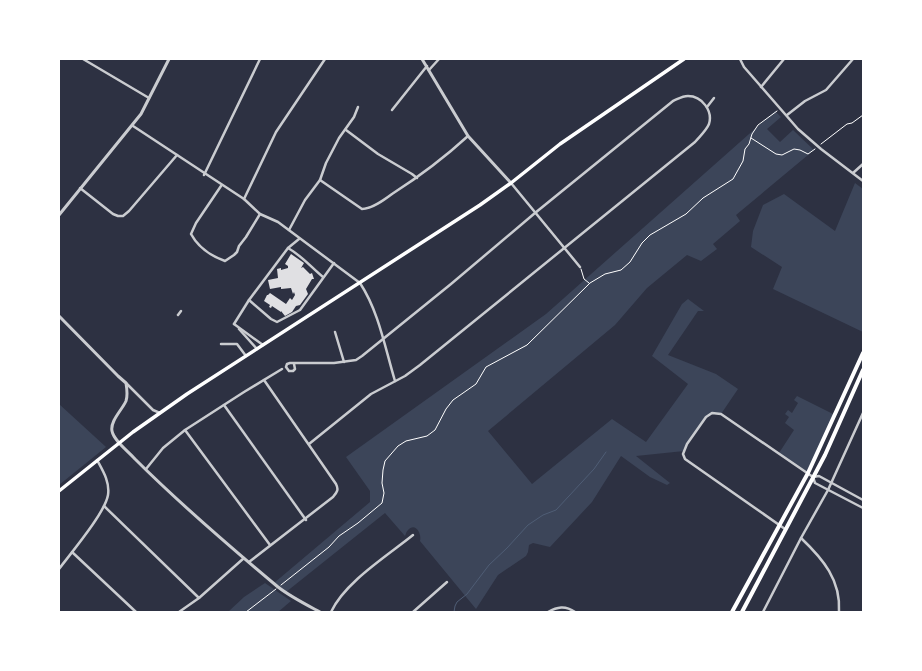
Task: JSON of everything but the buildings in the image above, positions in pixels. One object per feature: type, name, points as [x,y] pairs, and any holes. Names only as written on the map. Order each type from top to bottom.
[{"type":"main road","points":[[59,491],[119,442],[160,413],[480,205],[511,183],[560,144],[684,59]]},
{"type":"main road","points":[[732,612],[808,473],[863,353]]},
{"type":"main road","points":[[742,612],[831,441],[863,370]]},
{"type":"street","points":[[83,59],[150,98]]},
{"type":"street","points":[[59,215],[132,126],[150,98],[169,59]]},
{"type":"street","points":[[204,174],[260,59]]},
{"type":"street","points":[[244,200],[276,132],[325,59]]},
{"type":"street","points":[[422,59],[468,136],[511,183],[534,213],[580,267]]},
{"type":"street","points":[[429,70],[439,59]]},
{"type":"street","points":[[740,59],[761,87],[798,129],[821,149],[863,181]]},
{"type":"street","points":[[761,87],[784,59]]},
{"type":"street","points":[[787,115],[805,101],[826,90],[853,59]]},
{"type":"street","points":[[392,110],[427,66]]},
{"type":"street","points":[[294,364],[302,362],[320,364],[356,360],[451,284],[534,213],[673,101],[681,97],[694,97],[701,100],[706,107],[710,119],[708,126],[695,142],[420,365],[405,376],[371,394],[309,444]]},
{"type":"street","points":[[706,107],[714,98]]},
{"type":"street","points":[[289,230],[305,200],[320,180],[326,163],[339,138],[354,117],[358,107]]},
{"type":"street","points":[[132,126],[244,200],[260,214],[278,222],[360,283],[368,295],[380,329],[395,381]]},
{"type":"street","points":[[346,130],[378,154],[417,178]]},
{"type":"street","points":[[320,180],[362,209],[366,209],[387,198],[417,178],[435,165],[468,136]]},
{"type":"street","points":[[80,188],[113,214],[123,216],[152,186],[176,155]]},
{"type":"street","points":[[853,173],[863,164]]},
{"type":"street","points":[[222,186],[196,223],[191,234],[195,242],[207,252],[225,261],[234,256],[260,214]]},
{"type":"street","points":[[234,324],[249,300],[288,248],[299,239]]},
{"type":"street","points":[[288,248],[304,258],[311,267],[324,277]]},
{"type":"street","points":[[249,300],[271,319],[277,322],[300,310],[334,264]]},
{"type":"street","points":[[178,315],[181,311]]},
{"type":"street","points":[[59,316],[153,410],[160,413]]},
{"type":"street","points":[[234,324],[263,345]]},
{"type":"street","points":[[234,324],[257,349]]},
{"type":"street","points":[[335,332],[344,362]]},
{"type":"street","points":[[220,344],[237,344],[246,356]]},
{"type":"street","points":[[146,469],[163,448],[185,430],[282,369]]},
{"type":"street","points":[[249,562],[270,545],[306,520],[333,497],[338,488],[264,380]]},
{"type":"street","points":[[126,383],[126,400],[115,420],[112,429],[114,436],[119,442],[213,532],[295,599],[320,612]]},
{"type":"street","points":[[224,405],[306,520]]},
{"type":"street","points":[[785,529],[688,463],[685,459],[683,454],[687,444],[706,417],[712,413],[719,413],[808,473],[813,477],[815,483],[863,508]]},
{"type":"street","points":[[763,612],[801,538],[828,490],[863,413]]},
{"type":"street","points":[[185,430],[270,545]]},
{"type":"street","points":[[59,569],[104,506],[108,494],[108,484],[97,460]]},
{"type":"street","points":[[813,477],[819,476],[863,500]]},
{"type":"street","points":[[104,506],[199,598]]},
{"type":"street","points":[[331,612],[341,595],[352,583],[413,535]]},
{"type":"street","points":[[801,538],[820,558],[832,574],[836,585],[839,612]]},
{"type":"street","points":[[72,552],[136,612]]},
{"type":"street","points":[[179,612],[199,598],[244,558]]},
{"type":"street","points":[[761,558],[768,562]]},
{"type":"street","points":[[413,612],[447,582]]},
{"type":"street","points":[[744,589],[751,594]]},
{"type":"street","points":[[548,612],[556,608],[564,607],[575,612]]},
{"type":"path","points":[[246,612],[330,547],[340,536],[382,503],[384,493],[382,483],[385,461],[398,446],[406,441],[427,436],[435,430],[446,409],[453,400],[470,390],[476,384],[486,366],[527,345],[590,283],[605,274],[621,270],[630,262],[642,243],[650,235],[686,214],[703,198],[733,179],[743,161],[745,149],[749,144],[752,134],[758,125],[780,108]]},
{"type":"path","points":[[580,267],[584,279],[590,283]]},
{"type":"shaded area","points":[[775,111],[781,117],[767,129],[780,142],[793,130],[814,150],[736,215],[740,221],[713,244],[717,249],[701,261],[687,255],[647,288],[615,325],[488,431],[532,484],[612,419],[646,442],[688,384],[652,356],[682,304],[688,299],[704,311],[698,311],[668,355],[716,374],[738,389],[721,414],[709,414],[687,444],[684,451],[636,456],[670,483],[667,485],[650,477],[621,456],[592,502],[550,547],[533,543],[529,545],[526,556],[498,575],[476,609],[420,541],[419,532],[413,527],[407,531],[405,536],[385,513],[286,592],[274,583],[370,502],[370,491],[346,457],[546,314]]},
{"type":"shaded area","points":[[855,183],[863,189],[863,332],[773,289],[782,267],[751,247],[753,231],[763,205],[784,194],[835,231]]},
{"type":"shaded area","points":[[797,396],[835,415],[808,473],[779,453],[794,430],[785,423],[789,417],[785,414],[788,410],[792,413],[798,403],[794,400]]},
{"type":"shaded area","points":[[59,404],[106,447],[59,485]]},
{"type":"shaded area","points":[[265,583],[291,601],[278,612],[228,612],[244,597]]},
{"type":"waterway","points":[[454,612],[457,602],[467,594],[489,565],[528,525],[543,515],[556,510],[594,469],[606,452]]}]
